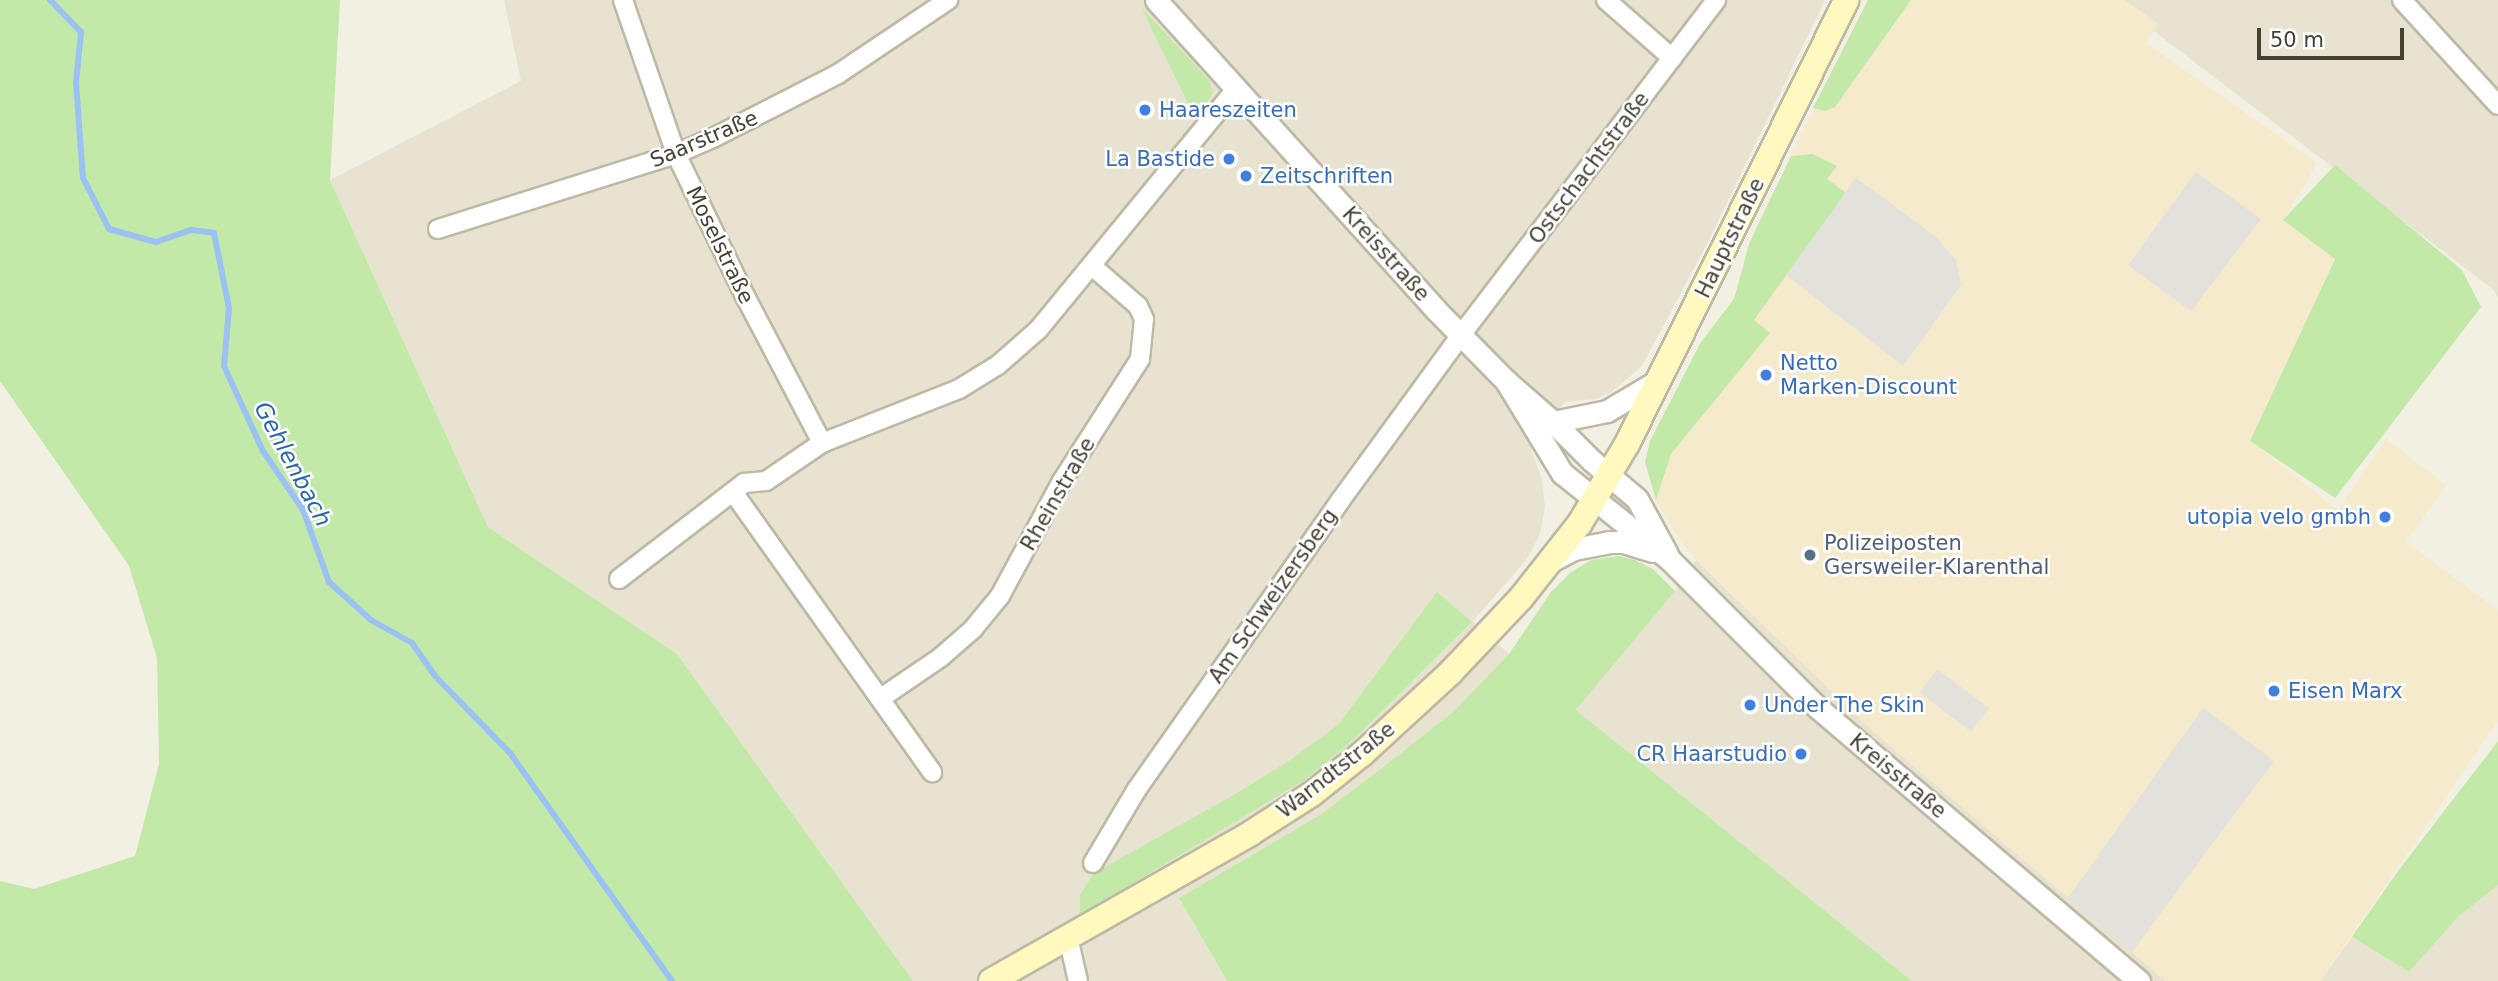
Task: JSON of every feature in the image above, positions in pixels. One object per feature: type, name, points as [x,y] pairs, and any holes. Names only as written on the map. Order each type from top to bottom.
[{"type":"main road","name":"Hauptstraße","points":[[1609,475],[1659,380],[1846,0]]},
{"type":"main road","name":"Warndtstraße","points":[[991,981],[1251,833],[1312,794],[1362,754],[1465,659],[1551,561],[1609,475]]},
{"type":"street","name":"Moselstraße","points":[[623,0],[676,154],[746,298],[822,443]]},
{"type":"street","name":"Saarstraße","points":[[438,229],[676,154],[761,115],[838,74],[948,0]]},
{"type":"street","name":"Kreisstraße","points":[[1156,0],[1461,335],[1506,381],[1637,499],[1658,533],[1666,557]]},
{"type":"street","points":[[1606,0],[1672,58]]},
{"type":"street","name":"Ostschachtstraße","points":[[1461,335],[1716,0]]},
{"type":"street","points":[[2402,0],[2498,105]]},
{"type":"street","points":[[619,579],[744,483],[766,481],[822,443],[959,389],[998,365],[1038,330],[1237,88]]},
{"type":"street","name":"Rheinstraße","points":[[881,698],[941,657],[972,629],[1000,596],[1062,481],[1140,359],[1144,319],[1138,306],[1092,266]]},
{"type":"street","name":"Am Schweizersberg","points":[[1093,863],[1137,789],[1461,335]]},
{"type":"street","points":[[1553,422],[1607,411],[1659,380]]},
{"type":"street","name":"Kreisstraße","points":[[1506,381],[1562,473],[1666,557],[1817,707],[2139,981]]},
{"type":"street","points":[[733,492],[932,772]]},
{"type":"street","name":"Kreisstraße","points":[[1551,561],[1574,549],[1609,542],[1638,545],[1666,557]]},
{"type":"street","points":[[1068,937],[1078,981]]},
{"type":"shaded area","points":[[504,0],[1825,0],[1707,244],[1642,366],[1612,392],[1596,399],[1565,402],[1531,448],[1542,480],[1545,507],[1540,534],[1527,559],[1473,621],[1509,654],[1453,712],[1323,813],[1179,898],[1227,981],[913,981],[677,654],[488,527],[330,180],[521,81]]},
{"type":"shaded area","points":[[1868,0],[2125,0],[2158,24],[2146,43],[2317,163],[2284,220],[2335,258],[2250,441],[2338,510],[2386,439],[2446,485],[2406,542],[2498,610],[2498,721],[2320,981],[2166,981],[1874,732],[1696,560],[1675,533],[1656,500],[1645,462],[1650,441],[1701,342],[1734,299],[1756,226]]},
{"type":"shaded area","points":[[2113,0],[2498,0],[2498,298],[2494,290]]},
{"type":"shaded area","points":[[2196,172],[2261,219],[2191,311],[2128,265]]},
{"type":"shaded area","points":[[1856,178],[1935,236],[1956,260],[1961,285],[1903,366],[1786,275]]},
{"type":"shaded area","points":[[1696,560],[1874,732],[2166,981],[1912,981],[1576,710],[1675,591]]},
{"type":"shaded area","points":[[1937,669],[1989,708],[1971,732],[1920,693]]},
{"type":"shaded area","points":[[2203,708],[2274,761],[2132,952],[2068,898]]},
{"type":"shaded area","points":[[2498,884],[2498,981],[2320,981],[2352,937],[2409,972],[2459,916]]},
{"type":"green space","points":[[0,0],[340,0],[330,180],[488,527],[677,654],[913,981],[0,981],[0,881],[34,889],[135,856],[159,764],[157,658],[129,566],[0,381]]},
{"type":"green space","points":[[1868,0],[1911,0],[1835,107],[1825,111],[1813,108]]},
{"type":"green space","points":[[1141,7],[1209,80],[1213,93],[1196,120]]},
{"type":"green space","points":[[1813,154],[1837,166],[1827,179],[1846,193],[1754,320],[1770,333],[1671,454],[1656,500],[1645,462],[1650,441],[1701,342],[1734,299],[1749,244],[1791,156]]},
{"type":"green space","points":[[2335,165],[2462,270],[2481,307],[2335,498],[2250,441],[2335,259],[2283,220]]},
{"type":"green space","points":[[1618,556],[1635,560],[1653,569],[1675,591],[1576,710],[1912,981],[1227,981],[1179,898],[1323,813],[1375,773],[1453,712],[1509,654],[1551,592],[1570,573],[1591,560]]},
{"type":"green space","points":[[1437,592],[1472,622],[1353,740],[1303,781],[1080,915],[1080,895],[1094,873],[1232,796],[1289,761],[1339,724]]},
{"type":"green space","points":[[2498,741],[2498,885],[2459,916],[2409,972],[2352,937],[2398,871]]},
{"type":"waterway","name":"Gehlenbach","points":[[50,0],[81,32],[76,83],[83,178],[109,229],[156,242],[191,230],[214,233],[229,308],[224,366],[263,451],[303,510],[329,582],[371,620],[412,643],[435,676],[510,753],[672,981]]},
{"type":"place","name":"Haareszeiten","points":[[1145,110]]},
{"type":"place","name":"La Bastide","points":[[1229,159]]},
{"type":"place","name":"Zeitschriften","points":[[1246,176]]},
{"type":"place","name":"Netto Marken-Discount","points":[[1766,375]]},
{"type":"place","name":"utopia velo gmbh","points":[[2385,517]]},
{"type":"place","name":"Polizeiposten Gersweiler-Klarenthal","points":[[1810,555]]},
{"type":"place","name":"Eisen Marx","points":[[2274,691]]},
{"type":"place","name":"Under The Skin","points":[[1750,705]]},
{"type":"place","name":"CR Haarstudio","points":[[1801,754]]}]
